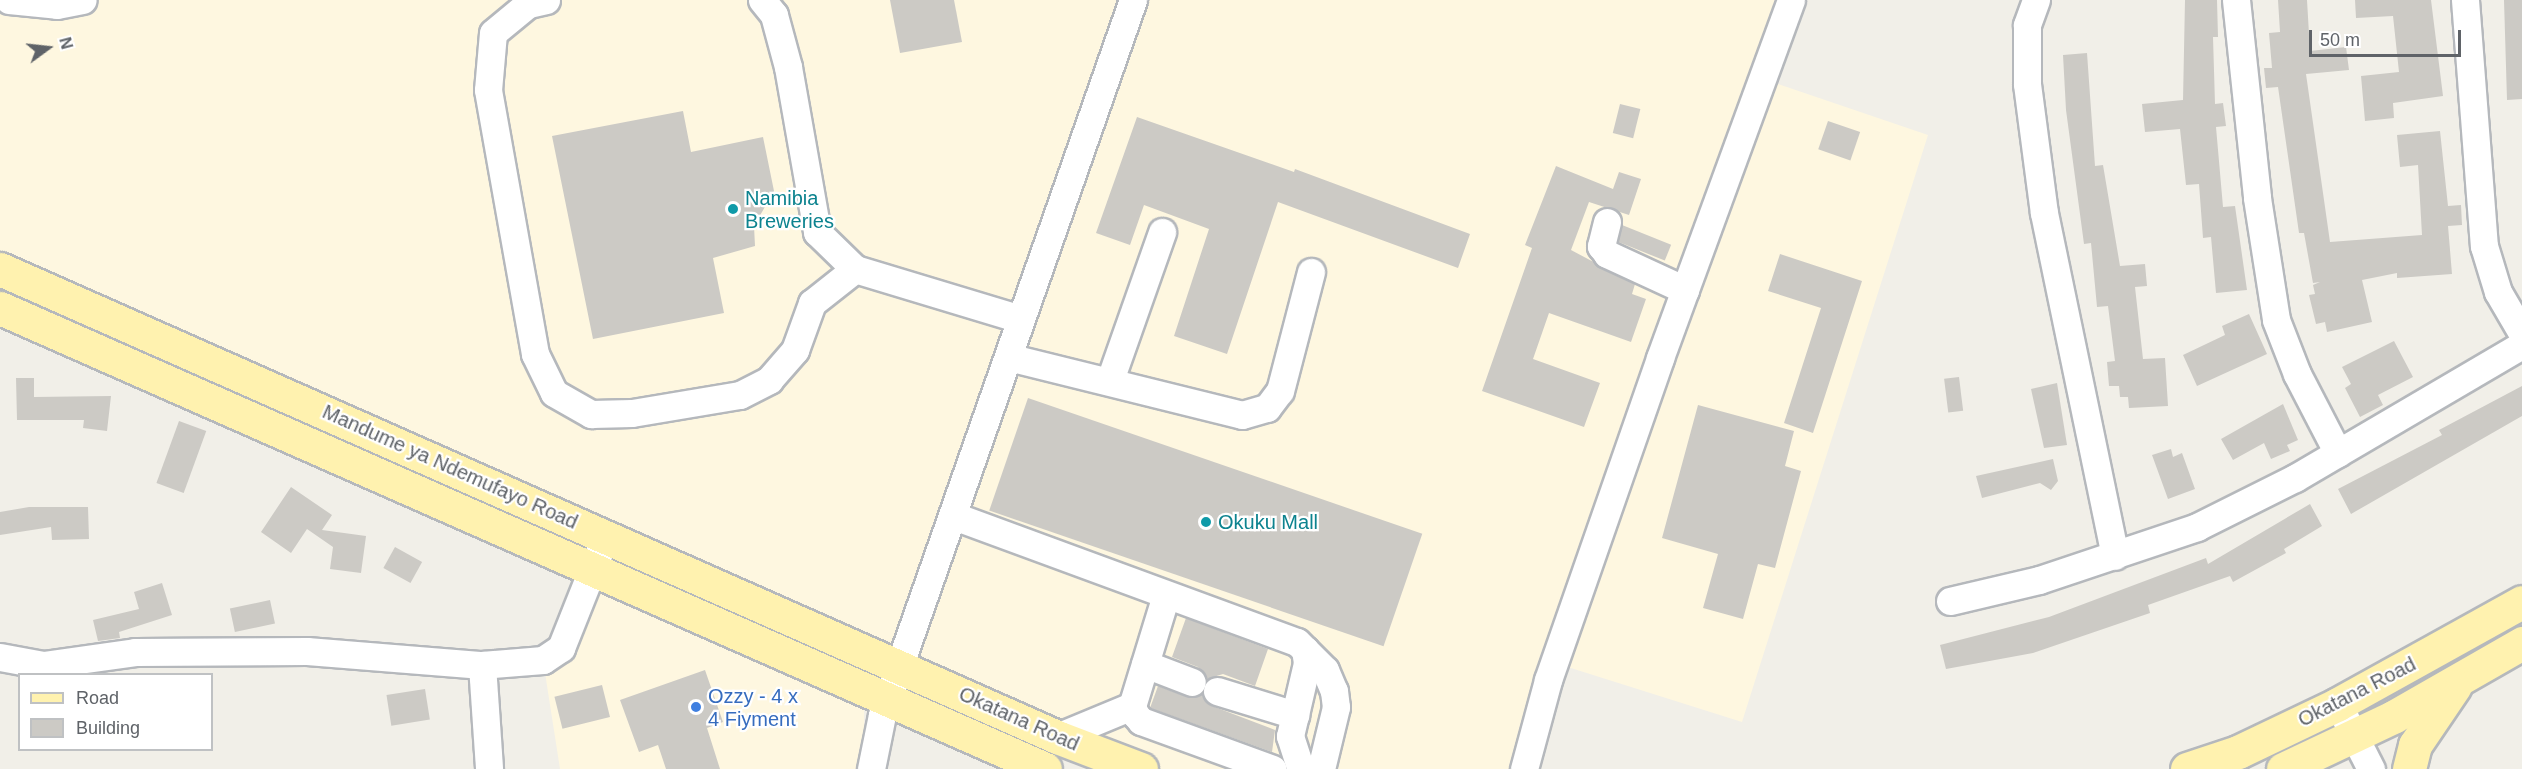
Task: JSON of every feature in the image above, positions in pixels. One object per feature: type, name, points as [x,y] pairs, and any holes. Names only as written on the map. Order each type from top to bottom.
[{"type":"main road","name":"Mandume ya Ndemufayo Road","points":[[0,269],[899,664]]},
{"type":"main road","name":"Mandume ya Ndemufayo Road","points":[[0,308],[890,701]]},
{"type":"main road","name":"Okatana Road","points":[[2187,769],[2238,752],[2338,704],[2522,602]]},
{"type":"main road","name":"Okatana Road","points":[[2283,769],[2354,736],[2522,643]]},
{"type":"main road","name":"Okatana Road","points":[[899,664],[1057,737],[1141,769]]},
{"type":"main road","points":[[2409,769],[2415,745],[2462,677]]},
{"type":"main road","name":"Okatana Road","points":[[890,701],[1045,769]]},
{"type":"street","points":[[9,0],[56,3],[83,0]]},
{"type":"street","points":[[546,0],[528,4],[493,33],[488,90],[535,354],[554,393],[591,414],[632,412],[740,395],[769,380],[795,350],[812,303],[855,269]]},
{"type":"street","points":[[762,0],[774,15],[788,67],[817,232],[855,269],[1021,319]]},
{"type":"street","points":[[871,769],[875,736],[890,701],[899,664],[954,516],[1132,0]]},
{"type":"street","points":[[1524,769],[1548,680],[1685,290],[1791,0]]},
{"type":"street","points":[[2036,0],[2027,25],[2027,84],[2044,213],[2115,556]]},
{"type":"street","points":[[2236,0],[2257,198],[2276,320],[2297,374],[2338,453]]},
{"type":"street","points":[[2465,0],[2484,246],[2499,292],[2522,333]]},
{"type":"street","points":[[1607,222],[1601,246],[1607,254],[1685,290]]},
{"type":"street","points":[[1110,380],[1162,232]]},
{"type":"street","points":[[1008,357],[1110,380],[1242,415],[1267,408],[1280,391],[1311,272]]},
{"type":"street","points":[[1950,601],[2039,580],[2198,527],[2338,453],[2522,345]]},
{"type":"street","points":[[954,516],[1297,642],[1325,670],[1335,699],[1321,769]]},
{"type":"street","points":[[0,657],[43,665],[135,652],[307,651],[482,665],[543,660],[561,648],[606,535]]},
{"type":"street","points":[[1166,595],[1132,706],[1141,721],[1273,769]]},
{"type":"street","points":[[1301,769],[1290,736],[1307,663],[1305,650]]},
{"type":"street","points":[[1145,664],[1204,687],[1295,715]]},
{"type":"street","points":[[482,665],[489,769]]},
{"type":"street","points":[[2338,704],[2371,769]]},
{"type":"street","points":[[1057,737],[1132,706]]},
{"type":"shaded area","points":[[0,0],[1791,0],[1763,79],[1928,135],[1742,722],[1555,663],[1523,769],[1150,769],[899,664],[864,709],[865,769],[560,769],[543,660],[606,536],[0,269]]},
{"type":"building","points":[[890,0],[954,0],[962,42],[900,53]]},
{"type":"building","points":[[2185,0],[2217,0],[2218,37],[2213,37],[2215,104],[2223,103],[2226,126],[2216,127],[2223,207],[2235,206],[2247,290],[2216,293],[2211,237],[2203,238],[2199,184],[2186,185],[2180,129],[2145,132],[2142,104],[2183,100]]},
{"type":"building","points":[[2278,0],[2307,0],[2310,51],[2346,47],[2349,70],[2306,74],[2330,242],[2422,235],[2418,165],[2400,167],[2397,135],[2440,131],[2448,206],[2461,205],[2462,225],[2448,226],[2452,274],[2397,278],[2397,273],[2362,280],[2372,322],[2327,332],[2325,322],[2316,324],[2309,295],[2315,294],[2313,285],[2320,282],[2313,283],[2304,233],[2299,233],[2278,87],[2266,88],[2264,68],[2272,68],[2269,33],[2280,32]]},
{"type":"building","points":[[2355,0],[2431,0],[2443,96],[2393,103],[2394,118],[2365,121],[2361,76],[2399,72],[2393,16],[2356,18]]},
{"type":"building","points":[[2504,0],[2522,0],[2522,99],[2507,100]]},
{"type":"building","points":[[2087,53],[2095,166],[2103,165],[2120,266],[2145,264],[2147,286],[2135,287],[2143,359],[2165,358],[2168,406],[2129,408],[2128,397],[2120,397],[2119,386],[2109,386],[2107,362],[2115,361],[2108,306],[2097,307],[2091,243],[2084,244],[2066,110],[2063,55]]},
{"type":"building","points":[[1620,104],[1640,109],[1633,138],[1613,133]]},
{"type":"building","points":[[683,111],[691,152],[763,137],[774,191],[754,226],[755,246],[713,258],[724,313],[593,339],[552,136]]},
{"type":"building","points":[[1137,117],[1294,172],[1295,169],[1470,234],[1458,268],[1278,202],[1227,354],[1174,336],[1209,229],[1144,205],[1130,245],[1096,233]]},
{"type":"building","points":[[1828,121],[1860,132],[1850,160],[1818,149]]},
{"type":"building","points":[[1556,166],[1613,189],[1619,172],[1641,179],[1629,215],[1589,202],[1571,250],[1635,284],[1632,294],[1646,299],[1631,342],[1549,313],[1533,359],[1600,383],[1584,427],[1482,391],[1532,248],[1525,245]]},
{"type":"building","points":[[1622,225],[1671,245],[1665,261],[1616,241]]},
{"type":"building","points":[[1780,254],[1862,281],[1813,433],[1784,423],[1821,308],[1768,291]]},
{"type":"building","points":[[2249,314],[2267,354],[2197,386],[2183,355],[2225,335],[2222,326]]},
{"type":"building","points":[[2394,341],[2413,377],[2378,395],[2383,405],[2360,417],[2345,388],[2351,384],[2342,367]]},
{"type":"building","points":[[1959,377],[1963,411],[1948,413],[1944,379]]},
{"type":"building","points":[[16,378],[34,378],[34,397],[111,396],[107,431],[83,428],[84,420],[17,420]]},
{"type":"building","points":[[2057,383],[2067,445],[2044,448],[2031,389]]},
{"type":"building","points":[[2522,386],[2522,416],[2351,514],[2338,489],[2442,435],[2439,430]]},
{"type":"building","name":"Okuku Mall","points":[[1028,398],[1422,534],[1384,646],[989,511]]},
{"type":"building","points":[[2283,404],[2298,440],[2287,445],[2290,451],[2271,459],[2264,443],[2233,460],[2221,439]]},
{"type":"building","points":[[1698,405],[1794,431],[1785,466],[1801,471],[1775,568],[1758,564],[1743,619],[1703,608],[1718,554],[1662,538]]},
{"type":"building","points":[[179,421],[206,431],[184,493],[156,483]]},
{"type":"building","points":[[2171,449],[2173,457],[2182,453],[2195,489],[2168,499],[2152,455]]},
{"type":"building","points":[[2053,459],[2058,481],[2051,490],[2040,483],[1982,498],[1976,476]]},
{"type":"building","points":[[291,487],[332,515],[322,530],[366,536],[361,573],[330,569],[333,547],[307,529],[291,553],[261,532]]},
{"type":"building","points":[[2310,504],[2322,526],[2284,549],[2286,553],[2233,582],[2230,576],[2148,605],[2150,613],[2033,653],[1946,669],[1940,645],[2049,617],[2206,558],[2208,564]]},
{"type":"building","points":[[29,507],[88,507],[89,539],[52,540],[51,527],[0,535],[0,512]]},
{"type":"building","points":[[395,547],[422,562],[410,583],[383,568]]},
{"type":"building","points":[[162,583],[172,615],[119,632],[120,638],[98,641],[93,620],[139,609],[134,592]]},
{"type":"building","points":[[270,600],[275,623],[235,632],[230,609]]},
{"type":"building","points":[[1186,618],[1268,649],[1255,686],[1223,674],[1207,679],[1198,667],[1172,657]]},
{"type":"building","points":[[705,670],[723,722],[707,728],[720,769],[666,769],[658,745],[639,752],[620,700]]},
{"type":"building","points":[[602,685],[610,717],[562,729],[554,697]]},
{"type":"building","points":[[1158,686],[1187,697],[1202,694],[1212,706],[1275,730],[1272,752],[1150,708]]},
{"type":"building","points":[[425,689],[430,720],[391,726],[386,695]]},
{"type":"place","name":"Namibia Breweries","points":[[733,209]]},
{"type":"place","name":"Okuku Mall","points":[[1206,522]]},
{"type":"place","name":"Ozzy - 4 x 4 Fiyment","points":[[696,707]]}]
